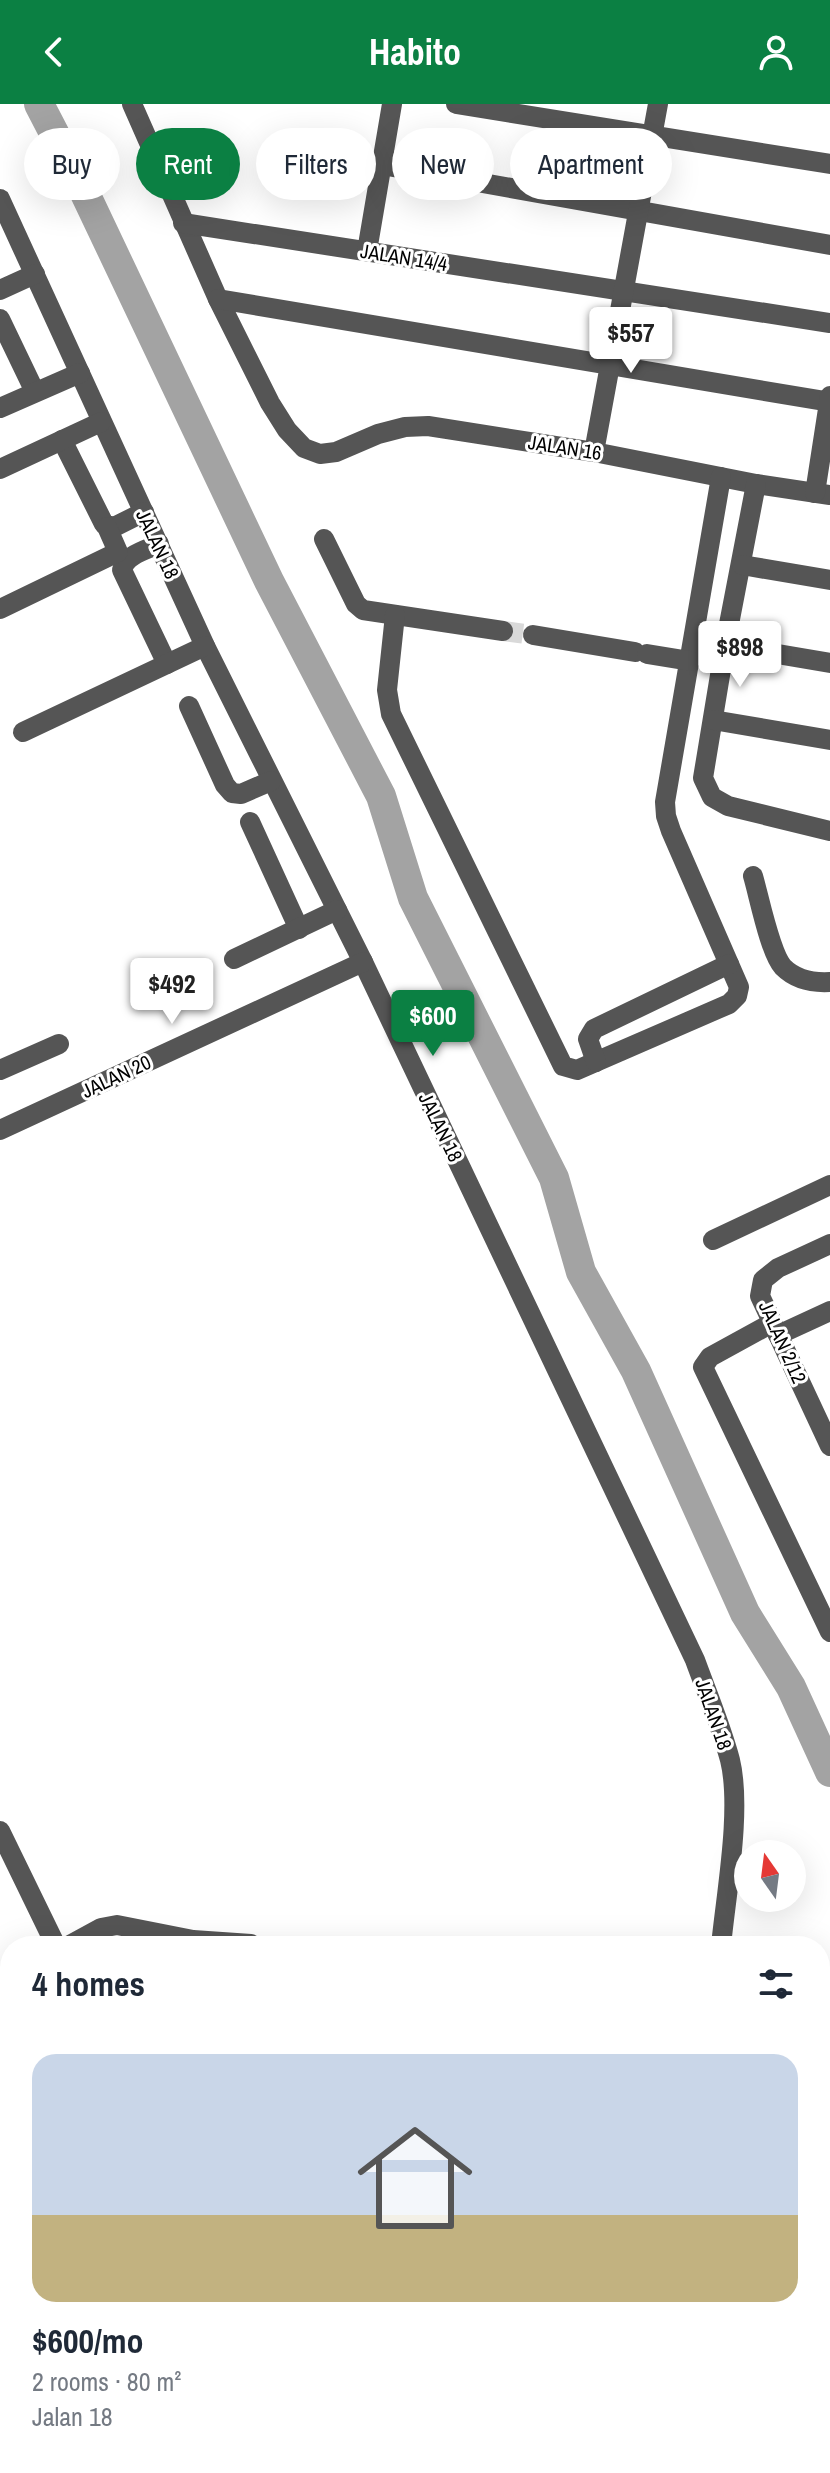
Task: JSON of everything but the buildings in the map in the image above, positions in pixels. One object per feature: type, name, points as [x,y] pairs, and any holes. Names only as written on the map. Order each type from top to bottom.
[{"type":"street","points":[[132,104],[218,299],[830,400],[822,494]]},
{"type":"street","points":[[367,251],[392,104]]},
{"type":"street","points":[[456,104],[599,128]]},
{"type":"street","points":[[654,128],[658,104]]},
{"type":"street","points":[[672,140],[830,164]]},
{"type":"street","points":[[382,165],[830,245]]},
{"type":"street","name":"JALAN 18","points":[[0,199],[12,246],[35,274],[205,646],[363,962],[705,1686],[730,1762],[733,1788],[733,1821],[722,1936]]},
{"type":"street","points":[[594,452],[640,200]]},
{"type":"street","name":"JALAN 14/4","points":[[183,223],[830,323]]},
{"type":"street","points":[[0,290],[35,274]]},
{"type":"street","name":"JALAN 16","points":[[218,299],[270,403],[287,430],[304,448],[320,454],[336,452],[378,434],[405,427],[428,426],[594,452],[822,494]]},
{"type":"street","points":[[0,319],[35,392]]},
{"type":"street","points":[[0,408],[80,373]]},
{"type":"street","points":[[0,469],[101,422]]},
{"type":"street","points":[[0,609],[118,552],[62,440]]},
{"type":"street","points":[[395,615],[387,690],[391,714],[563,1066],[577,1070],[729,1004],[737,996],[739,987],[666,816],[667,786],[721,477]]},
{"type":"street","points":[[756,484],[703,778],[712,797],[728,806],[830,831]]},
{"type":"street","points":[[107,527],[114,527],[144,512]]},
{"type":"street","points":[[324,539],[356,604],[363,610],[503,631]]},
{"type":"street","points":[[159,544],[130,558],[123,563],[122,570],[167,664]]},
{"type":"street","points":[[742,565],[830,580]]},
{"type":"street","points":[[533,635],[690,661]]},
{"type":"street","points":[[725,645],[830,663]]},
{"type":"street","points":[[23,732],[205,646]]},
{"type":"street","points":[[189,706],[225,785],[232,793],[241,794],[271,781]]},
{"type":"street","points":[[713,720],[830,740]]},
{"type":"street","points":[[250,822],[299,929]]},
{"type":"street","points":[[753,876],[781,965],[813,983],[830,982]]},
{"type":"street","points":[[234,959],[337,910]]},
{"type":"street","name":"JALAN 20","points":[[0,1130],[363,962]]},
{"type":"street","points":[[596,1062],[588,1044],[589,1033],[594,1029],[729,964]]},
{"type":"street","points":[[0,1070],[59,1044]]},
{"type":"street","points":[[713,1240],[830,1185]]},
{"type":"street","name":"JALAN 2/12","points":[[830,1244],[778,1268],[763,1280],[760,1296],[775,1329],[823,1410],[830,1446]]},
{"type":"street","points":[[830,1311],[775,1329],[710,1357],[703,1367],[821,1591],[830,1632]]},
{"type":"street","points":[[0,1831],[51,1936]]},
{"type":"street","points":[[86,1936],[101,1928],[117,1925],[173,1936]]},
{"type":"waterway","points":[[39,104],[82,187],[269,581],[381,796],[413,898],[554,1178],[581,1272],[636,1371],[745,1613],[791,1687],[830,1772]]},
{"type":"tunnel","points":[[503,631],[533,635]]}]
